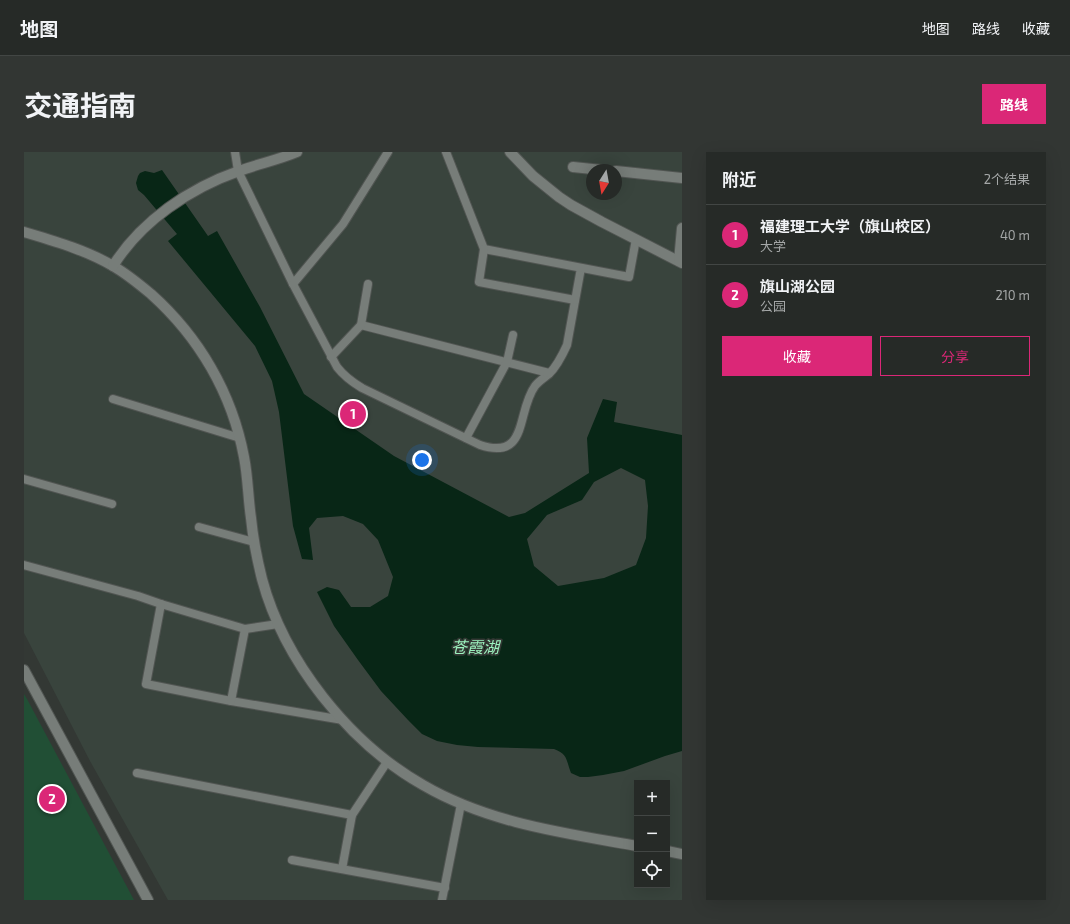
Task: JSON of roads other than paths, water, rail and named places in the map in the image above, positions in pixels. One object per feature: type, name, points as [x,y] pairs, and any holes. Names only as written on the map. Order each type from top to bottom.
[{"type":"street","points":[[113,266],[122,253],[153,220],[170,206],[194,191],[238,171],[297,152]]},
{"type":"street","points":[[510,152],[533,176],[559,197],[586,214],[680,262],[682,228]]},
{"type":"street","points":[[573,167],[586,168]]},
{"type":"street","points":[[622,172],[682,178]]},
{"type":"street","points":[[24,232],[79,250],[113,266],[130,277],[171,313],[198,346],[220,382],[240,438],[254,542],[262,579],[278,624],[297,660],[319,691],[343,720],[374,752],[422,785],[461,804],[489,815],[527,825],[634,845]]},
{"type":"street","points":[[24,670],[148,900]]},
{"type":"street","points":[[670,852],[682,854]]},
{"type":"lane","points":[[235,152],[238,171],[293,284],[331,357],[343,375],[362,388],[480,445],[490,448],[500,448],[507,446],[514,440],[534,387],[549,373],[563,355],[567,345],[581,268]]},
{"type":"lane","points":[[293,284],[343,224],[388,152]]},
{"type":"lane","points":[[446,152],[484,249],[479,282],[575,300]]},
{"type":"lane","points":[[484,249],[629,277],[636,239]]},
{"type":"lane","points":[[331,357],[361,325],[368,284]]},
{"type":"lane","points":[[361,325],[549,373]]},
{"type":"lane","points":[[466,438],[507,362],[513,335]]},
{"type":"lane","points":[[113,399],[240,438]]},
{"type":"lane","points":[[24,479],[112,504]]},
{"type":"lane","points":[[199,527],[254,542]]},
{"type":"lane","points":[[24,565],[138,596],[245,629],[278,624]]},
{"type":"lane","points":[[161,604],[146,684],[343,720]]},
{"type":"lane","points":[[231,700],[245,629]]},
{"type":"lane","points":[[342,869],[352,815],[387,762]]},
{"type":"lane","points":[[138,773],[352,815]]},
{"type":"lane","points":[[442,900],[461,804]]},
{"type":"lane","points":[[292,860],[444,888]]},
{"type":"water","name":"苍霞湖","points":[[162,170],[208,236],[217,231],[260,307],[304,394],[394,456],[509,517],[525,513],[589,473],[587,438],[603,399],[617,402],[614,422],[682,435],[682,751],[624,771],[580,777],[571,773],[564,755],[554,749],[478,747],[437,741],[422,734],[381,691],[334,626],[317,592],[327,587],[339,590],[351,607],[370,607],[388,596],[393,577],[378,540],[363,524],[343,516],[317,518],[309,528],[313,560],[302,559],[293,526],[279,412],[272,381],[255,346],[168,241],[177,234],[138,190],[136,183],[140,173],[145,171],[154,173]],"holes":[[[621,468],[645,480],[648,506],[646,538],[636,565],[604,578],[558,586],[534,566],[527,539],[547,515],[582,500],[594,482]]]},
{"type":"place","name":"福建理工大学（旗山校区）","points":[[353,414]]},
{"type":"place","name":"旗山湖公园","points":[[52,799]]}]
